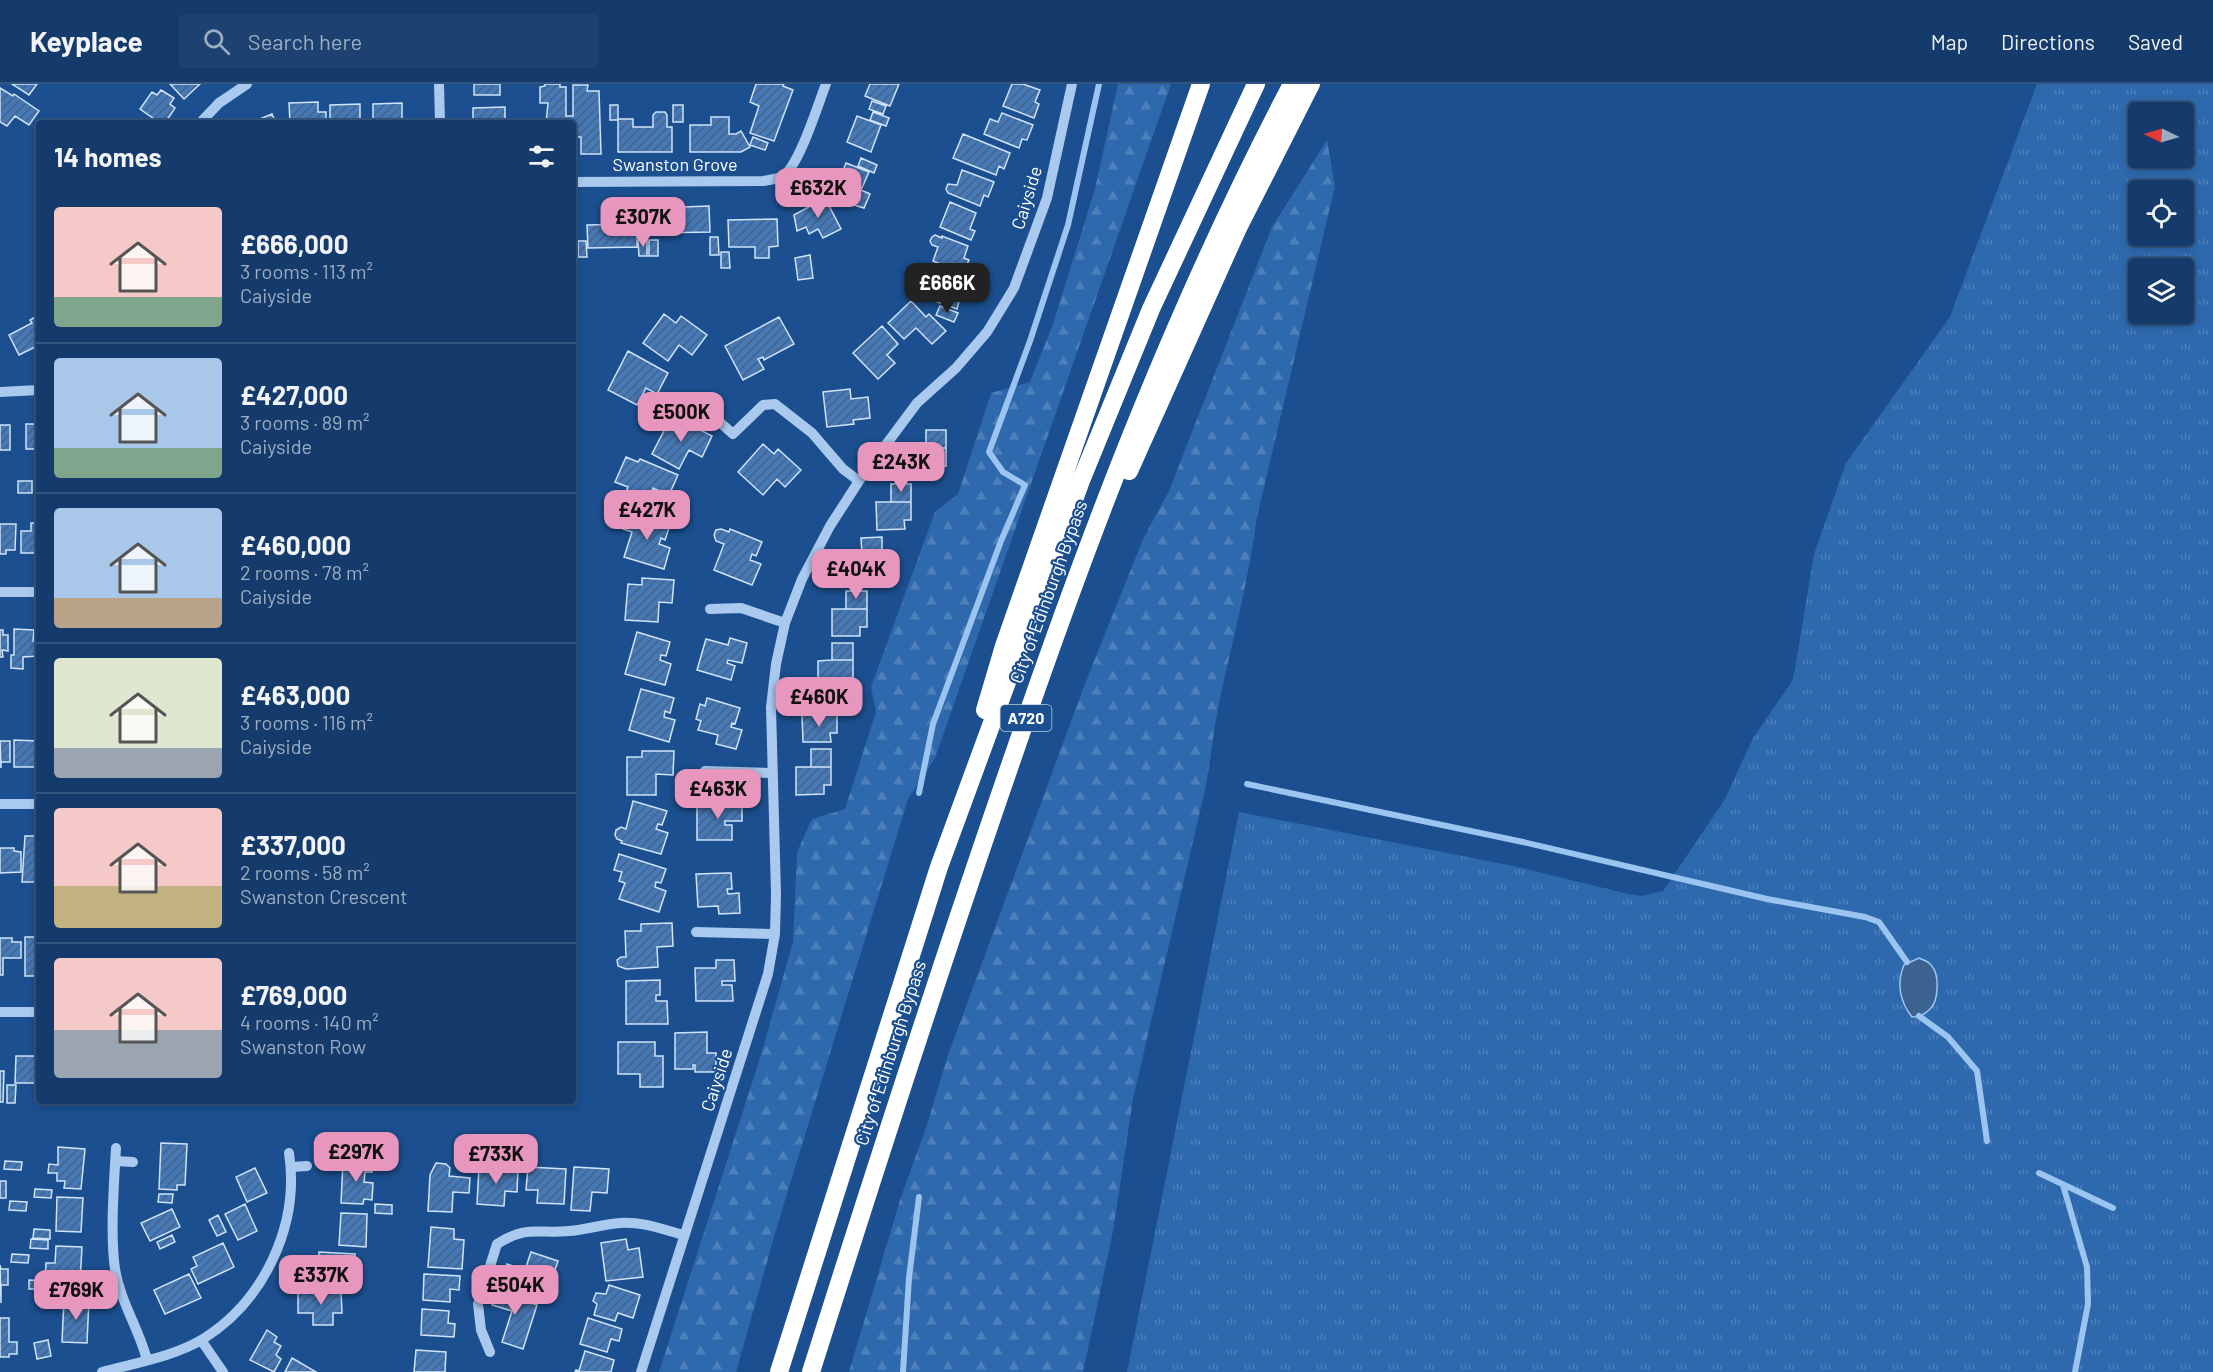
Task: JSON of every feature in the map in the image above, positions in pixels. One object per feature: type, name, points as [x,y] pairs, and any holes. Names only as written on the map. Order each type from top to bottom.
[{"type":"highway","points":[[939,867],[1004,646],[1201,84]]},
{"type":"highway","name":"City of Edinburgh Bypass","points":[[779,1372],[939,867],[1082,478],[1151,309],[1256,84]]},
{"type":"highway","name":"City of Edinburgh Bypass","points":[[811,1372],[954,924],[1108,491],[1160,364],[1292,84]]},
{"type":"highway","points":[[1053,641],[1237,230],[1311,84]]},
{"type":"street","points":[[203,120],[219,103],[247,84]]},
{"type":"street","points":[[439,84],[440,120]]},
{"type":"street","name":"Swanston Grove","points":[[576,182],[763,181],[781,177],[790,169],[798,156],[826,84]]},
{"type":"street","name":"Caiyside","points":[[640,1372],[768,974],[775,934],[771,707],[776,664],[785,622],[802,579],[830,526],[859,481],[917,403],[957,368],[987,332],[1014,288],[1047,198],[1072,84]]},
{"type":"street","points":[[0,392],[36,390]]},
{"type":"street","points":[[697,402],[733,434],[763,405],[775,404],[812,433],[843,469],[859,481]]},
{"type":"street","points":[[0,592],[36,592]]},
{"type":"street","points":[[710,609],[741,608],[785,622]]},
{"type":"street","points":[[705,771],[772,773]]},
{"type":"street","points":[[0,804],[36,804]]},
{"type":"street","points":[[696,932],[775,934]]},
{"type":"street","points":[[0,1012],[36,1012]]},
{"type":"street","points":[[116,1148],[115,1269],[122,1295],[147,1360]]},
{"type":"street","points":[[102,1372],[147,1360],[201,1340],[232,1318],[253,1293],[271,1265],[280,1243],[288,1211],[290,1153]]},
{"type":"street","points":[[116,1161],[133,1162]]},
{"type":"street","points":[[291,1167],[307,1166]]},
{"type":"street","points":[[490,1352],[481,1330],[478,1304],[497,1244],[510,1236],[526,1230],[569,1232],[620,1223],[641,1224],[684,1236]]},
{"type":"street","points":[[201,1340],[223,1372]]},
{"type":"green space","points":[[1118,84],[1171,84],[935,758],[908,799],[778,1223],[736,1372],[659,1372],[761,1055],[793,942],[797,852],[812,819],[845,809],[876,712],[871,687],[935,512],[958,494],[991,393],[1030,382],[1053,324],[1095,189]]},
{"type":"green space","points":[[2037,84],[2213,84],[2213,1372],[1127,1372],[1239,812],[1518,867],[1628,894],[1642,896],[1663,891],[1725,799],[1753,738],[1793,680],[1814,554],[1846,463],[1950,317]]},
{"type":"green space","points":[[1327,140],[1335,186],[1257,517],[1245,587],[1219,703],[1205,790],[1133,1099],[1113,1231],[1083,1372],[849,1372],[900,1200],[927,1125],[948,1055],[1086,681],[1144,537],[1169,491],[1272,227]]},
{"type":"shaded area","points":[[1919,958],[1928,962],[1934,969],[1937,981],[1936,995],[1929,1010],[1912,1017],[1902,999],[1900,979],[1904,965]]},
{"type":"building","points":[[12,84],[37,84],[29,95]]},
{"type":"building","points":[[170,84],[200,84],[184,99]]},
{"type":"building","points":[[474,84],[500,84],[500,95],[474,95]]},
{"type":"building","points":[[545,84],[560,84],[560,87],[566,87],[566,116],[573,116],[573,85],[588,85],[587,91],[599,91],[601,154],[581,154],[581,137],[576,137],[576,120],[546,120],[548,103],[540,103],[540,87]]},
{"type":"building","points":[[756,84],[784,84],[783,86],[793,90],[774,141],[750,133],[759,106],[750,102]]},
{"type":"building","points":[[870,84],[899,84],[890,106],[865,96]]},
{"type":"building","points":[[1012,84],[1023,84],[1040,90],[1035,102],[1039,104],[1034,118],[1003,106]]},
{"type":"building","points":[[0,88],[13,96],[14,94],[39,111],[29,125],[15,116],[7,126],[0,122]]},
{"type":"building","points":[[161,90],[174,98],[170,104],[175,108],[167,120],[156,120],[140,109],[152,92],[157,95]]},
{"type":"building","points":[[872,101],[886,106],[883,114],[869,109]]},
{"type":"building","points":[[318,102],[318,112],[326,112],[326,120],[290,120],[289,103]]},
{"type":"building","points":[[402,103],[402,120],[373,120],[373,104]]},
{"type":"building","points":[[360,104],[360,120],[330,120],[330,105]]},
{"type":"building","points":[[610,105],[618,105],[618,120],[610,120]]},
{"type":"building","points":[[673,105],[683,105],[683,122],[673,122]]},
{"type":"building","points":[[505,107],[505,119],[513,120],[473,120],[473,108]]},
{"type":"building","points":[[656,112],[665,112],[667,127],[672,127],[672,152],[618,152],[618,119],[633,119],[633,127],[653,127],[653,115]]},
{"type":"building","points":[[873,112],[889,118],[886,126],[870,120]]},
{"type":"building","points":[[1002,113],[1033,125],[1027,140],[1022,139],[1019,148],[984,134],[990,119],[998,122]]},
{"type":"building","points":[[272,114],[275,120],[257,120]]},
{"type":"building","points":[[857,116],[881,125],[871,152],[847,142]]},
{"type":"building","points":[[711,117],[729,117],[729,134],[741,131],[750,147],[741,152],[690,152],[690,125],[711,125]]},
{"type":"building","points":[[963,134],[1010,153],[1004,169],[999,166],[996,175],[953,158]]},
{"type":"building","points":[[753,137],[768,143],[765,150],[750,145]]},
{"type":"building","points":[[861,158],[877,165],[874,173],[858,166]]},
{"type":"building","points":[[846,163],[869,172],[861,190],[870,194],[864,208],[854,205],[856,200],[835,192]]},
{"type":"building","points":[[962,170],[994,182],[988,197],[984,195],[980,206],[948,193],[946,189],[948,184],[957,185]]},
{"type":"building","points":[[825,198],[841,229],[823,238],[818,229],[809,234],[806,227],[797,231],[794,215]]},
{"type":"building","points":[[950,202],[976,213],[970,229],[975,231],[971,240],[940,227]]},
{"type":"building","points":[[709,206],[710,232],[657,233],[656,208]]},
{"type":"building","points":[[777,219],[778,246],[769,247],[769,258],[755,258],[755,247],[729,247],[728,220]]},
{"type":"building","points":[[637,224],[637,247],[588,248],[587,225]]},
{"type":"building","points":[[935,235],[968,246],[964,258],[969,260],[963,273],[933,261],[938,247],[932,245],[930,241]]},
{"type":"building","points":[[710,237],[718,237],[719,255],[710,255]]},
{"type":"building","points":[[647,239],[647,256],[639,256],[638,240]]},
{"type":"building","points":[[649,240],[658,240],[658,256],[649,256]]},
{"type":"building","points":[[578,241],[586,241],[587,257],[578,257]]},
{"type":"building","points":[[721,252],[729,252],[730,268],[721,268]]},
{"type":"building","points":[[810,255],[813,278],[798,280],[795,258]]},
{"type":"building","points":[[927,270],[964,283],[957,309],[927,298],[930,291],[920,287]]},
{"type":"building","points":[[911,301],[926,317],[929,314],[946,331],[932,344],[916,328],[904,339],[888,323]]},
{"type":"building","points":[[940,306],[958,313],[954,322],[936,315]]},
{"type":"building","points":[[664,314],[676,323],[681,316],[707,335],[692,355],[679,345],[668,361],[643,343]]},
{"type":"building","points":[[36,317],[36,346],[19,355],[9,335],[32,323],[30,320]]},
{"type":"building","points":[[779,317],[794,344],[764,360],[763,357],[758,359],[764,369],[743,380],[725,346]]},
{"type":"building","points":[[882,326],[898,344],[887,355],[895,363],[878,379],[853,353]]},
{"type":"building","points":[[628,351],[668,373],[657,394],[646,388],[637,405],[608,390]]},
{"type":"building","points":[[850,389],[851,399],[868,397],[870,418],[853,420],[854,424],[827,427],[823,392]]},
{"type":"building","points":[[669,421],[682,428],[685,422],[712,436],[702,457],[689,450],[679,469],[652,454]]},
{"type":"building","points":[[26,424],[36,424],[36,449],[26,449]]},
{"type":"building","points":[[0,425],[10,425],[10,450],[0,450]]},
{"type":"building","points":[[926,430],[946,430],[946,448],[926,448]]},
{"type":"building","points":[[763,444],[774,454],[778,449],[801,470],[785,487],[777,479],[763,495],[738,472]]},
{"type":"building","points":[[911,448],[946,448],[946,466],[939,466],[939,475],[911,475]]},
{"type":"building","points":[[626,457],[638,462],[640,459],[678,475],[669,495],[653,488],[651,494],[661,498],[655,512],[623,499],[628,487],[615,482]]},
{"type":"building","points":[[18,481],[32,481],[32,493],[18,493]]},
{"type":"building","points":[[891,484],[911,484],[911,502],[891,502]]},
{"type":"building","points":[[876,502],[911,502],[911,520],[904,520],[905,529],[877,530]]},
{"type":"building","points":[[628,512],[670,525],[665,540],[661,538],[659,544],[670,548],[664,569],[624,557],[632,532],[623,529]]},
{"type":"building","points":[[31,523],[36,523],[36,553],[21,553],[21,531],[31,531]]},
{"type":"building","points":[[0,524],[16,524],[15,550],[6,550],[6,554],[0,554]]},
{"type":"building","points":[[730,529],[762,542],[756,556],[752,554],[750,560],[761,564],[752,585],[714,570],[724,544],[716,541],[714,535],[716,530],[729,532]]},
{"type":"building","points":[[882,537],[882,555],[862,555],[861,538]]},
{"type":"building","points":[[847,555],[882,555],[882,574],[875,574],[875,583],[847,583]]},
{"type":"building","points":[[642,578],[674,580],[672,603],[659,602],[658,622],[625,620],[628,584],[642,585]]},
{"type":"building","points":[[846,591],[867,591],[867,609],[846,609]]},
{"type":"building","points":[[832,609],[867,609],[867,627],[860,627],[860,636],[832,636]]},
{"type":"building","points":[[14,629],[34,630],[33,641],[36,641],[36,656],[23,657],[23,669],[11,668],[11,655],[14,655]]},
{"type":"building","points":[[0,630],[3,630],[3,635],[8,635],[8,651],[2,650],[3,657],[0,657]]},
{"type":"building","points":[[637,632],[670,642],[666,656],[661,655],[660,660],[671,664],[665,685],[625,674]]},
{"type":"building","points":[[730,638],[747,643],[742,663],[728,660],[727,663],[735,666],[731,680],[697,670],[706,639],[728,645]]},
{"type":"building","points":[[832,643],[853,643],[853,660],[832,660]]},
{"type":"building","points":[[853,660],[853,679],[846,679],[846,688],[818,688],[818,661]]},
{"type":"building","points":[[641,689],[674,698],[670,713],[665,711],[664,717],[675,720],[669,742],[629,730]]},
{"type":"building","points":[[817,697],[837,697],[837,714],[817,715]]},
{"type":"building","points":[[707,698],[740,708],[735,724],[732,723],[731,727],[742,730],[736,749],[716,744],[718,735],[698,730],[701,721],[696,719],[700,704],[705,706]]},
{"type":"building","points":[[837,714],[837,733],[830,733],[831,742],[803,742],[802,715]]},
{"type":"building","points":[[14,740],[36,741],[35,767],[14,767]]},
{"type":"building","points":[[0,741],[10,741],[10,762],[1,762],[1,768]]},
{"type":"building","points":[[811,749],[831,749],[831,767],[811,767]]},
{"type":"building","points":[[642,751],[674,751],[673,775],[656,774],[656,795],[627,795],[627,757],[642,757]]},
{"type":"building","points":[[796,767],[831,767],[831,785],[824,785],[824,794],[796,795]]},
{"type":"building","points":[[717,800],[742,800],[742,821],[725,821],[725,825],[732,825],[732,840],[697,840],[697,807],[718,807]]},
{"type":"building","points":[[633,801],[667,811],[662,825],[658,824],[656,829],[668,833],[661,854],[621,843],[622,841],[617,839],[616,830],[621,827],[626,829]]},
{"type":"building","points":[[25,836],[36,836],[36,882],[22,882]]},
{"type":"building","points":[[0,848],[14,848],[14,851],[21,852],[21,872],[0,873]]},
{"type":"building","points":[[619,854],[666,869],[661,883],[656,882],[655,887],[666,891],[659,912],[619,899],[625,883],[619,881],[622,872],[614,870]]},
{"type":"building","points":[[731,873],[732,889],[727,889],[728,894],[739,893],[740,913],[719,914],[718,906],[698,907],[696,874]]},
{"type":"building","points":[[672,923],[673,946],[657,947],[658,967],[626,969],[618,966],[617,960],[626,957],[625,931],[641,931],[641,924]]},
{"type":"building","points":[[25,937],[36,937],[36,976],[25,976]]},
{"type":"building","points":[[0,938],[12,938],[12,942],[21,942],[21,958],[3,958],[3,975],[0,975]]},
{"type":"building","points":[[716,960],[734,960],[735,981],[722,981],[722,985],[732,985],[733,1001],[696,1001],[695,968],[716,968]]},
{"type":"building","points":[[660,980],[660,995],[656,995],[656,1001],[667,1001],[668,1024],[626,1024],[626,981]]},
{"type":"building","points":[[707,1032],[707,1053],[716,1053],[716,1072],[695,1072],[695,1065],[693,1069],[675,1069],[675,1033]]},
{"type":"building","points":[[618,1042],[655,1042],[655,1056],[663,1056],[663,1087],[640,1087],[640,1074],[618,1074]]},
{"type":"building","points":[[16,1056],[36,1056],[36,1083],[15,1083]]},
{"type":"building","points":[[0,1071],[4,1071],[3,1102],[0,1102]]},
{"type":"building","points":[[7,1085],[16,1085],[15,1103],[7,1103]]},
{"type":"building","points":[[161,1143],[187,1144],[185,1185],[177,1185],[177,1190],[159,1189]]},
{"type":"building","points":[[58,1147],[85,1149],[81,1189],[64,1188],[65,1181],[57,1181],[57,1173],[48,1173],[49,1164],[58,1165]]},
{"type":"building","points":[[5,1161],[22,1162],[21,1170],[4,1169]]},
{"type":"building","points":[[343,1161],[373,1163],[372,1172],[365,1172],[364,1182],[373,1183],[372,1200],[364,1199],[363,1204],[341,1203]]},
{"type":"building","points":[[436,1163],[446,1164],[450,1168],[449,1176],[470,1178],[469,1193],[453,1192],[452,1212],[428,1211],[430,1175]]},
{"type":"building","points":[[479,1167],[518,1169],[517,1192],[505,1191],[504,1206],[477,1204]]},
{"type":"building","points":[[528,1167],[566,1169],[564,1204],[537,1203],[538,1190],[526,1190]]},
{"type":"building","points":[[574,1167],[609,1169],[607,1193],[592,1192],[590,1211],[571,1210]]},
{"type":"building","points":[[255,1168],[267,1193],[247,1202],[236,1177]]},
{"type":"building","points":[[0,1181],[6,1181],[6,1198],[0,1198]]},
{"type":"building","points":[[35,1189],[52,1190],[51,1198],[34,1197]]},
{"type":"building","points":[[159,1194],[173,1194],[172,1203],[158,1202]]},
{"type":"building","points":[[57,1197],[83,1198],[81,1232],[56,1231]]},
{"type":"building","points":[[10,1201],[27,1202],[26,1211],[9,1210]]},
{"type":"building","points":[[245,1204],[257,1231],[238,1240],[225,1214]]},
{"type":"building","points":[[375,1204],[392,1205],[392,1214],[375,1213]]},
{"type":"building","points":[[172,1209],[180,1227],[150,1241],[141,1223]]},
{"type":"building","points":[[341,1213],[367,1214],[366,1247],[339,1245]]},
{"type":"building","points":[[218,1215],[226,1232],[217,1236],[209,1220]]},
{"type":"building","points":[[431,1227],[454,1229],[454,1239],[464,1240],[462,1269],[428,1267]]},
{"type":"building","points":[[34,1229],[50,1230],[50,1239],[33,1238]]},
{"type":"building","points":[[172,1235],[175,1242],[160,1249],[157,1242]]},
{"type":"building","points":[[31,1239],[48,1240],[48,1249],[30,1248]]},
{"type":"building","points":[[626,1239],[628,1250],[639,1248],[643,1277],[606,1281],[601,1243]]},
{"type":"building","points":[[223,1243],[234,1267],[198,1284],[191,1269],[197,1266],[193,1257]]},
{"type":"building","points":[[56,1246],[82,1247],[80,1282],[45,1280],[46,1263],[55,1263]]},
{"type":"building","points":[[319,1252],[355,1254],[353,1282],[317,1280]]},
{"type":"building","points":[[531,1252],[558,1261],[552,1279],[543,1276],[537,1293],[502,1281],[507,1264],[525,1270]]},
{"type":"building","points":[[12,1254],[29,1255],[28,1263],[11,1262]]},
{"type":"building","points":[[0,1265],[1,1269],[8,1269],[8,1285],[1,1285],[1,1303]]},
{"type":"building","points":[[189,1274],[201,1298],[165,1314],[154,1290]]},
{"type":"building","points":[[424,1274],[460,1276],[459,1290],[450,1289],[450,1302],[423,1300]]},
{"type":"building","points":[[29,1280],[46,1281],[45,1289],[29,1289]]},
{"type":"building","points":[[609,1285],[640,1295],[633,1318],[618,1313],[615,1321],[594,1315],[597,1304],[593,1301],[596,1293],[606,1294]]},
{"type":"building","points":[[498,1286],[523,1294],[521,1300],[537,1305],[523,1349],[502,1342],[512,1311],[492,1305]]},
{"type":"building","points":[[341,1291],[342,1313],[333,1313],[333,1325],[313,1325],[313,1313],[298,1313],[298,1292]]},
{"type":"building","points":[[64,1298],[89,1299],[87,1343],[62,1342]]},
{"type":"building","points":[[422,1309],[449,1311],[448,1323],[455,1324],[454,1337],[421,1335]]},
{"type":"building","points":[[0,1318],[9,1318],[9,1342],[17,1342],[17,1354],[9,1354],[9,1357],[0,1357]]},
{"type":"building","points":[[588,1318],[622,1329],[619,1341],[611,1339],[607,1352],[580,1344]]},
{"type":"building","points":[[267,1330],[277,1337],[274,1342],[281,1346],[276,1355],[281,1359],[274,1372],[250,1360]]},
{"type":"building","points":[[48,1340],[51,1356],[37,1359],[34,1343]]},
{"type":"building","points":[[416,1350],[446,1352],[445,1372],[414,1372]]},
{"type":"building","points":[[585,1351],[614,1360],[611,1372],[575,1372],[579,1371]]},
{"type":"building","points":[[292,1358],[316,1372],[285,1372]]},
{"type":"waterway","points":[[919,793],[933,724],[1001,541],[1025,485],[1003,472],[989,452],[1030,341],[1068,225],[1099,84]]},
{"type":"waterway","points":[[1247,784],[1523,842],[1767,899],[1865,917],[1879,922],[1907,962]]},
{"type":"waterway","points":[[1919,1016],[1948,1037],[1977,1071],[1987,1141]]},
{"type":"waterway","points":[[2039,1173],[2113,1208]]},
{"type":"waterway","points":[[2063,1185],[2087,1267],[2088,1304],[2075,1372]]},
{"type":"waterway","points":[[903,1372],[909,1278],[919,1197]]}]
